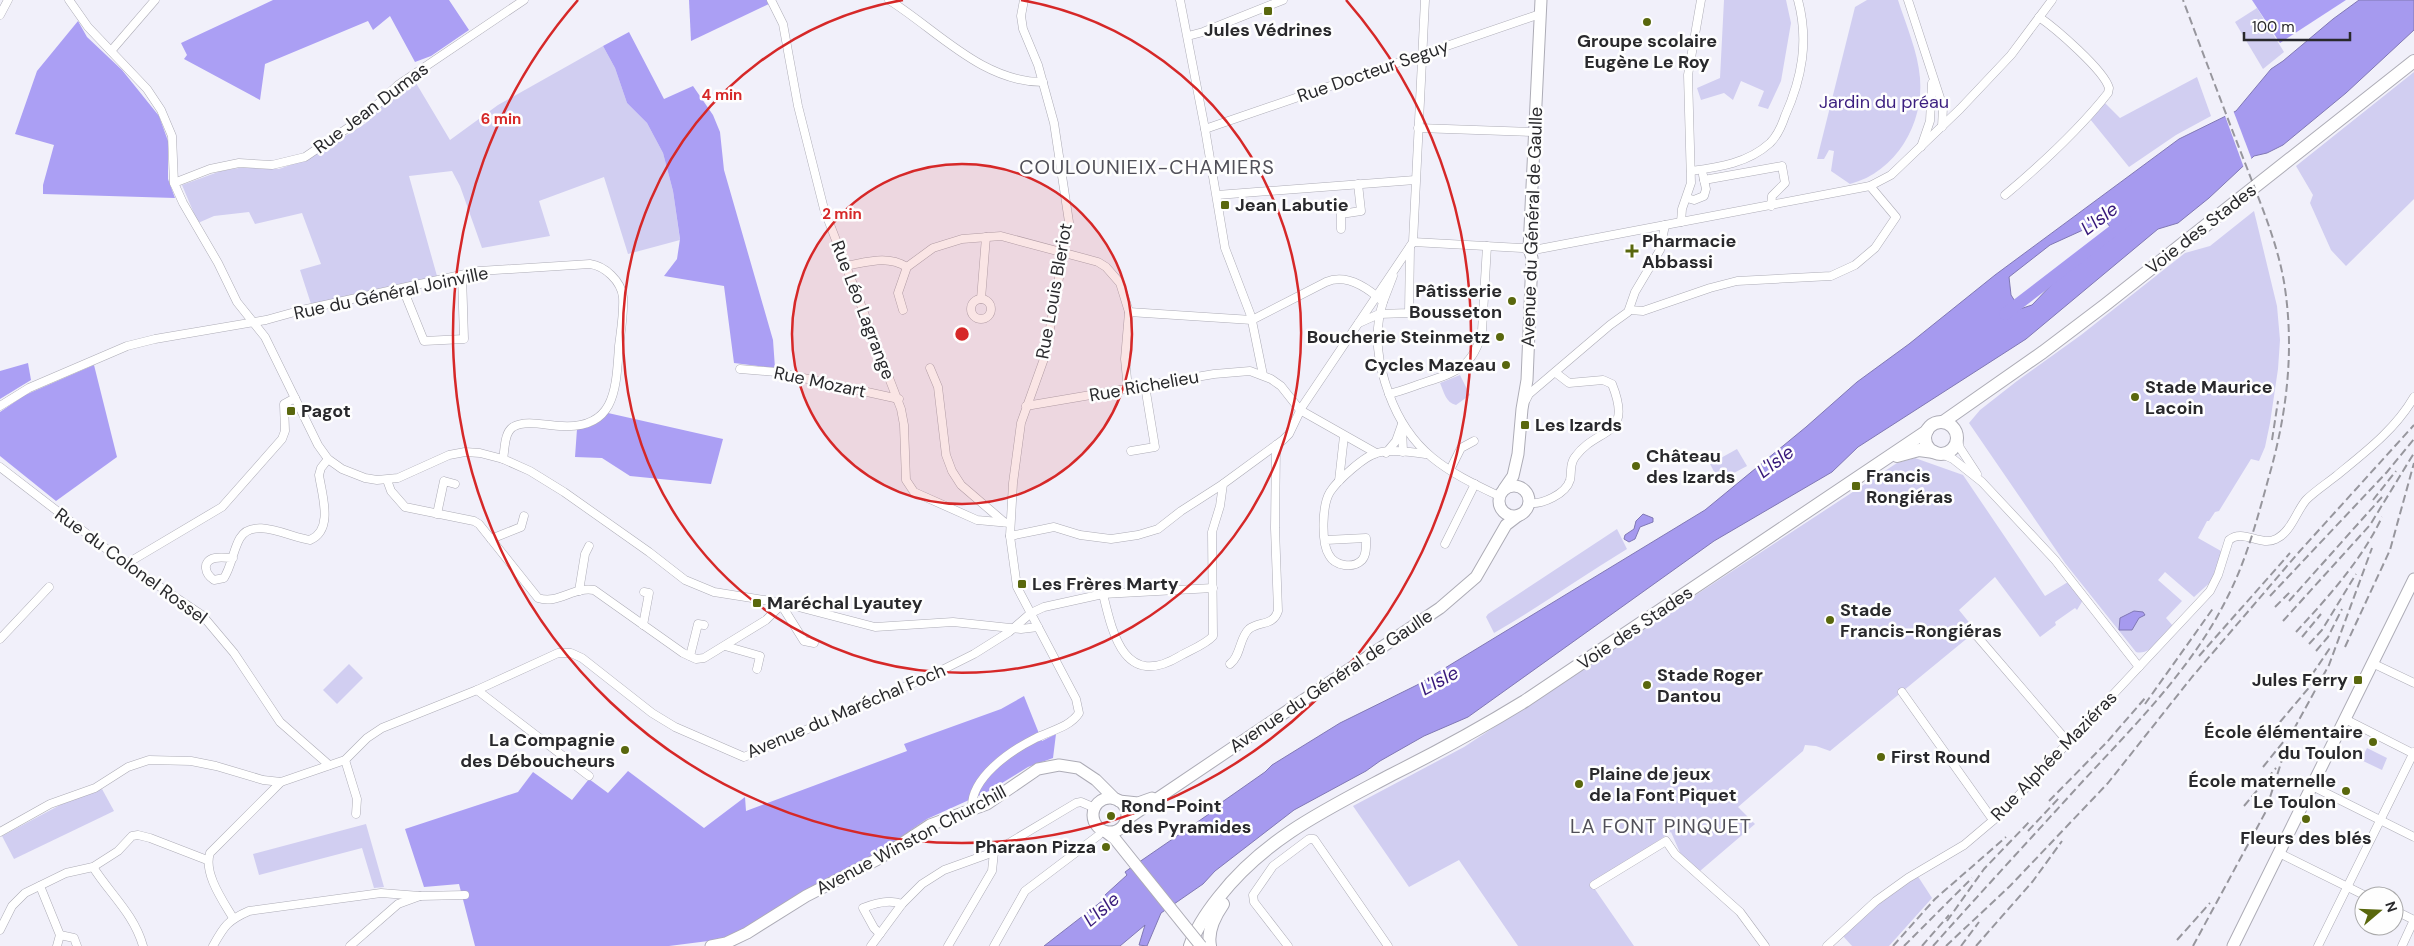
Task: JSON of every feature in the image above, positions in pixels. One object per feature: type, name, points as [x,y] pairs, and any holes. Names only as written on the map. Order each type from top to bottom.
[{"type":"main road","name":"Avenue du Général de Gaulle","points":[[1486,560],[1500,522],[1501,497],[1513,476],[1518,454],[1522,409],[1526,258],[1529,249],[1541,0]]},
{"type":"main road","name":"Voie des Stades","points":[[1943,422],[2043,352],[2105,305],[2414,61]]},
{"type":"main road","name":"Voie des Stades","points":[[1957,436],[1959,425],[1984,392]]},
{"type":"main road","points":[[1943,422],[1952,426],[1957,436],[1951,450],[1938,453],[1926,440],[1927,431],[1932,425],[1943,422]]},
{"type":"main road","name":"Voie des Stades","points":[[1190,946],[1203,920],[1222,894],[1263,850],[1322,810],[1471,734],[1525,702],[1927,431]]},
{"type":"main road","name":"Voie des Stades","points":[[1874,466],[1909,452],[1919,450],[1938,453]]},
{"type":"main road","name":"Avenue du Général de Gaulle","points":[[1518,454],[1523,489]]},
{"type":"main road","points":[[1514,486],[1523,489],[1528,495],[1528,503],[1525,510],[1519,515],[1510,515],[1501,497],[1514,486]]},
{"type":"main road","name":"Avenue du Général de Gaulle","points":[[1126,822],[1440,608],[1472,582],[1506,525],[1519,515]]},
{"type":"main road","points":[[2233,946],[2414,578]]},
{"type":"main road","name":"Avenue Winston Churchill","points":[[711,946],[726,943],[747,933],[806,896],[880,858],[930,826],[998,797],[1018,781],[1038,769],[1059,765],[1078,768],[1087,773],[1117,800]]},
{"type":"main road","points":[[1087,773],[1094,781],[1100,798],[1097,805],[1095,822],[1115,839],[1137,863],[1205,945]]},
{"type":"main road","name":"Voie des Stades","points":[[1205,945],[1218,910],[1258,867],[1316,821],[1387,777]]},
{"type":"main road","name":"Avenue du Général de Gaulle","points":[[1117,800],[1138,803],[1166,793]]},
{"type":"main road","points":[[1097,805],[1106,799],[1117,800],[1126,809],[1126,842],[1137,863]]},
{"type":"main road","points":[[1104,831],[1116,831],[1126,822]]},
{"type":"street","points":[[0,16],[8,0]]},
{"type":"street","points":[[69,0],[88,27],[148,89],[161,110],[172,136],[174,183],[183,203],[215,256],[237,302],[265,336],[318,445],[328,459],[364,478],[387,480],[420,470],[449,455],[480,453],[504,459],[530,471],[564,492],[685,580],[714,592],[783,604],[856,624],[875,627],[953,622],[1014,628],[1038,627]]},
{"type":"street","points":[[111,50],[155,0]]},
{"type":"street","name":"Rue Jean Dumas","points":[[174,183],[210,169],[238,164],[283,164],[311,154],[364,116],[398,85],[524,0]]},
{"type":"street","name":"Rue Léo Lagrange","points":[[771,0],[783,24],[798,106],[824,209],[899,399],[904,425],[906,480],[914,492],[978,520],[1007,523]]},
{"type":"street","points":[[889,0],[937,36],[994,71],[1020,81],[1042,82]]},
{"type":"street","name":"Rue Louis Bleriot","points":[[972,809],[971,798],[974,790],[1006,757],[1034,739],[1069,723],[1079,713],[1076,699],[1017,587],[1007,523],[1021,422],[1045,356],[1069,222],[1054,123],[1023,29],[1021,16],[1024,0]]},
{"type":"street","points":[[1180,0],[1228,259],[1252,320],[1263,375],[1281,386],[1300,410],[1376,453],[1403,452],[1426,454]]},
{"type":"street","points":[[1188,36],[1203,32],[1264,4],[1283,0]]},
{"type":"street","points":[[1358,324],[1379,314],[1409,313],[1411,244],[1425,0]]},
{"type":"street","points":[[1681,222],[1682,209],[1691,183],[1688,75],[1701,0]]},
{"type":"street","points":[[1691,171],[1725,167],[1746,159],[1771,142],[1782,124],[1798,84],[1804,49],[1804,26],[1798,0]]},
{"type":"street","points":[[1908,0],[1943,107],[1942,128]]},
{"type":"street","points":[[1411,244],[1529,249],[1771,206],[1870,186],[1891,175],[1942,128],[2011,55],[2052,0]]},
{"type":"street","name":"Rue Docteur Seguy","points":[[1205,129],[1540,14]]},
{"type":"street","points":[[2006,195],[2040,166],[2082,124],[2110,88],[2104,77],[2063,36],[2039,17]]},
{"type":"street","points":[[1921,147],[1930,121],[1933,87],[1930,71]]},
{"type":"street","points":[[1943,107],[1950,112],[1960,109]]},
{"type":"street","points":[[1930,121],[1942,128]]},
{"type":"street","points":[[1418,128],[1534,132]]},
{"type":"street","points":[[1704,180],[1782,166],[1785,183],[1772,196],[1771,206]]},
{"type":"street","points":[[1687,198],[1694,200],[1704,196],[1706,189],[1702,170]]},
{"type":"street","points":[[1217,195],[1415,180]]},
{"type":"street","points":[[1341,229],[1341,214],[1362,211],[1358,184]]},
{"type":"street","points":[[1630,310],[1643,311],[1710,288],[1737,281],[1831,276],[1854,265],[1875,248],[1896,217],[1870,186]]},
{"type":"street","points":[[1522,409],[1529,394],[1630,310],[1635,292],[1660,250],[1666,225]]},
{"type":"street","points":[[903,310],[898,293],[907,267],[933,248],[962,239],[1001,236],[1064,252],[1106,267],[1120,284],[1129,312],[1125,359],[1128,389]]},
{"type":"street","points":[[981,299],[986,237]]},
{"type":"street","points":[[1010,536],[1054,527],[1080,535],[1111,540],[1138,535],[1158,529],[1181,511],[1223,484],[1289,434],[1300,410],[1411,244]]},
{"type":"street","points":[[1389,394],[1450,374],[1464,366],[1473,356],[1479,345],[1482,331],[1487,246]]},
{"type":"street","points":[[846,266],[886,259],[897,261],[907,267]]},
{"type":"street","name":"Rue du Général Joinville","points":[[0,406],[29,388],[127,346],[155,339],[253,322],[479,271],[590,264],[603,267],[615,280],[622,294],[615,391],[603,414],[592,422],[580,426],[521,424],[512,428],[507,434],[504,459]]},
{"type":"street","points":[[1398,266],[1379,314],[1378,350],[1389,394],[1402,424],[1426,454],[1450,470],[1501,497]]},
{"type":"street","points":[[403,289],[424,341],[464,339],[462,275]]},
{"type":"street","points":[[1129,312],[1252,320],[1331,280],[1348,280],[1376,295],[1383,302]]},
{"type":"street","points":[[930,368],[938,387],[946,455],[952,471],[961,485],[1007,523]]},
{"type":"street","name":"Rue Mozart","points":[[740,369],[776,372],[899,399]]},
{"type":"street","name":"Rue Richelieu","points":[[1026,406],[1239,371],[1263,375]]},
{"type":"street","points":[[1528,503],[1541,503],[1567,487],[1571,477],[1572,463],[1576,455],[1615,423],[1619,407],[1612,384],[1603,380],[1569,383],[1556,373]]},
{"type":"street","points":[[1131,451],[1155,447],[1145,386]]},
{"type":"street","points":[[126,564],[196,525],[226,504],[282,438],[285,431],[284,404],[295,398]]},
{"type":"street","name":"Rue Alphée Maziéras","points":[[1827,946],[1876,901],[1908,878],[1964,845],[2017,798],[2210,591],[2218,575],[2229,540],[2237,535],[2271,541],[2282,535],[2298,510],[2309,498],[2373,445],[2404,413],[2414,398]]},
{"type":"street","points":[[1402,424],[1403,452]]},
{"type":"street","points":[[1386,453],[1396,441],[1402,424]]},
{"type":"street","points":[[1339,481],[1344,436]]},
{"type":"street","points":[[1957,436],[1960,448],[1982,482],[2068,573],[2139,667]]},
{"type":"street","points":[[1450,470],[1461,448],[1474,442]]},
{"type":"street","points":[[1230,664],[1235,660],[1246,633],[1251,628],[1271,622],[1276,618],[1278,611],[1275,528],[1276,445]]},
{"type":"street","points":[[1326,540],[1366,538],[1366,552],[1361,560],[1350,565],[1341,565],[1334,561],[1328,554],[1326,540],[1323,519],[1329,492],[1352,469],[1376,453]]},
{"type":"street","points":[[1938,453],[1982,482]]},
{"type":"street","points":[[233,558],[241,537],[252,528],[266,528],[310,540],[321,534],[324,519],[319,475],[321,468],[328,459]]},
{"type":"street","name":"Rue du Colonel Rossel","points":[[0,467],[126,564],[202,615],[234,653],[280,722],[329,765]]},
{"type":"street","points":[[387,480],[391,491],[404,507],[474,521],[483,528],[538,598],[546,601],[586,588],[594,590],[643,625],[696,659],[704,658],[725,646],[766,620],[783,604]]},
{"type":"street","points":[[437,514],[444,482],[455,484]]},
{"type":"street","points":[[1103,594],[1119,647],[1126,657],[1136,664],[1150,667],[1165,665],[1211,638],[1214,632],[1212,532],[1220,506],[1223,484]]},
{"type":"street","points":[[1445,544],[1475,484]]},
{"type":"street","points":[[491,538],[521,527],[524,516]]},
{"type":"street","points":[[579,591],[585,554],[589,546]]},
{"type":"street","points":[[0,639],[48,587]]},
{"type":"street","points":[[1031,613],[1044,608],[1103,594],[1213,588]]},
{"type":"street","points":[[643,625],[649,594],[644,592]]},
{"type":"street","points":[[783,604],[804,641],[814,643]]},
{"type":"street","name":"Avenue du Maréchal Foch","points":[[0,832],[50,804],[95,788],[128,767],[149,760],[191,761],[216,766],[263,780],[281,782],[345,760],[367,738],[382,728],[477,690],[545,657],[558,653],[571,653],[582,658],[652,713],[675,727],[744,758],[934,674],[974,654],[1014,628],[1031,613]]},
{"type":"street","points":[[690,656],[698,624],[704,625]]},
{"type":"street","points":[[1976,634],[2068,742]]},
{"type":"street","points":[[725,646],[760,656],[757,669]]},
{"type":"street","points":[[2372,663],[2414,683]]},
{"type":"street","points":[[477,690],[589,776]]},
{"type":"street","points":[[1902,692],[1993,820]]},
{"type":"street","points":[[2318,946],[2414,753],[2345,719]]},
{"type":"street","points":[[345,760],[357,799],[356,814]]},
{"type":"street","points":[[233,918],[211,876],[207,860],[219,843],[281,782]]},
{"type":"street","points":[[2312,786],[2414,837]]},
{"type":"street","points":[[871,946],[902,904],[922,884],[944,870],[994,852],[1076,803],[1097,805]]},
{"type":"street","points":[[994,946],[1026,891],[1104,831]]},
{"type":"street","points":[[0,930],[12,906],[25,893],[66,873],[93,867],[118,851],[132,836],[138,835],[207,860]]},
{"type":"street","points":[[1288,946],[1253,898],[1253,894],[1274,866],[1309,839],[1314,839],[1388,946]]},
{"type":"street","points":[[1594,885],[1666,841],[1675,854],[1740,912],[1765,946]]},
{"type":"street","points":[[948,946],[992,871],[994,852]]},
{"type":"street","points":[[2279,853],[2354,889]]},
{"type":"street","points":[[93,867],[135,924],[143,946]]},
{"type":"street","points":[[40,886],[60,935],[57,946]]},
{"type":"street","points":[[213,946],[233,918],[249,911],[381,893],[420,896],[465,895]]},
{"type":"street","points":[[350,946],[398,904],[420,896]]},
{"type":"street","points":[[880,934],[874,928],[863,908],[881,902],[902,904]]},
{"type":"street","points":[[2402,946],[2414,920]]},
{"type":"street","points":[[60,935],[74,938],[77,946]]},
{"type":"green space","points":[[1724,0],[1786,0],[1791,23],[1781,81],[1768,109],[1758,106],[1764,91],[1741,81],[1733,100],[1724,93],[1701,100],[1697,88],[1720,78]]},
{"type":"green space","name":"Jardin du préau","points":[[1867,0],[1898,0],[1917,58],[1920,95],[1912,129],[1904,144],[1881,169],[1866,178],[1850,184],[1831,171],[1834,151],[1829,150],[1824,159],[1817,159],[1855,7]]},
{"type":"green space","points":[[2257,8],[2284,52],[2263,69],[2235,22]]},
{"type":"green space","points":[[603,46],[615,68],[627,103],[647,123],[663,153],[673,191],[680,240],[628,254],[604,177],[539,201],[550,236],[482,248],[460,186],[452,171],[409,176],[437,276],[311,304],[300,270],[321,264],[302,213],[255,224],[249,212],[214,216],[198,223],[182,185],[221,171],[245,167],[279,169],[310,158],[366,123],[393,93],[413,78],[450,140],[498,105]]},
{"type":"green space","points":[[2414,72],[2414,199],[2346,266],[2331,250],[2310,203],[2313,195],[2296,166]]},
{"type":"green space","points":[[2197,77],[2211,116],[2176,135],[2129,167],[2090,119],[2105,103],[2120,118]]},
{"type":"green space","name":"Stade Maurice Lacoin","points":[[2254,211],[2277,306],[2280,340],[2278,369],[2265,447],[2259,461],[2251,459],[2219,511],[2215,512],[2207,521],[2198,538],[2221,551],[2215,578],[2194,597],[2165,572],[2158,580],[2182,601],[2166,618],[2173,626],[2152,648],[2147,651],[2136,652],[2065,563],[1969,423],[1980,410],[2081,335],[2185,253],[2210,246]]},
{"type":"green space","points":[[1460,375],[1470,395],[1456,405],[1448,400],[1440,383]]},
{"type":"green space","points":[[1737,449],[1747,466],[1719,481],[1710,464]]},
{"type":"green space","points":[[1915,458],[1963,475],[2045,596],[2068,582],[2083,600],[2077,610],[2075,608],[2055,622],[2056,625],[2040,637],[1995,577],[1959,610],[1976,631],[1830,751],[1816,746],[1805,745],[1803,751],[1738,807],[1755,824],[1700,871],[1681,855],[1671,832],[1592,885],[1634,946],[1518,946],[1459,860],[1409,887],[1353,806],[1464,747],[1897,463]]},
{"type":"green space","points":[[1617,529],[1627,549],[1494,633],[1486,617],[1488,614]]},
{"type":"green space","points":[[349,664],[363,678],[337,704],[323,690]]},
{"type":"green space","points":[[2367,748],[2387,758],[2382,770],[2361,760]]},
{"type":"green space","points":[[102,789],[114,811],[14,859],[2,836],[62,804]]},
{"type":"green space","points":[[366,824],[384,887],[374,888],[362,848],[259,875],[253,854]]},
{"type":"green space","points":[[1917,875],[1932,898],[1889,946],[1852,946],[1843,936],[1878,903]]},
{"type":"shaded area","points":[[273,0],[449,0],[469,30],[431,56],[415,62],[390,16],[373,30],[368,21],[265,64],[260,100],[184,59],[187,55],[181,43]]},
{"type":"shaded area","points":[[689,0],[768,0],[771,3],[691,41]]},
{"type":"shaded area","points":[[2252,0],[2346,0],[2280,43]]},
{"type":"shaded area","points":[[78,21],[87,37],[122,70],[159,116],[168,141],[168,179],[175,198],[43,194],[43,185],[54,145],[15,134],[37,71]]},
{"type":"shaded area","points":[[629,32],[664,99],[693,86],[713,115],[720,132],[724,170],[773,340],[775,368],[734,363],[724,286],[664,276],[677,259],[680,239],[673,191],[663,153],[647,123],[627,103],[615,68],[603,46]]},
{"type":"shaded area","points":[[28,363],[31,380],[0,399],[0,371]]},
{"type":"shaded area","points":[[94,365],[117,457],[56,501],[0,456],[0,412],[25,395]]},
{"type":"shaded area","points":[[608,413],[723,439],[711,484],[630,476],[602,458],[575,457],[577,429],[594,425]]},
{"type":"shaded area","points":[[1024,696],[1042,741],[1056,734],[1053,758],[1028,767],[989,791],[927,819],[879,852],[744,930],[724,939],[669,946],[475,946],[459,884],[424,887],[405,829],[518,792],[533,772],[572,800],[589,779],[608,793],[628,771],[704,828],[745,797],[746,811],[907,751],[904,744],[1001,709]]},
{"type":"water","points":[[2359,0],[2414,0],[2414,30],[2346,93],[2283,145],[2267,153],[2254,156],[2209,198],[2178,223],[2158,229],[2026,339],[1858,447],[1832,472],[1714,541],[1468,717],[1424,736],[1366,771],[1294,810],[1215,871],[1203,884],[1161,913],[1147,946],[1139,945],[1145,925],[1120,946],[1044,946],[1102,901],[1105,895],[1127,875],[1125,872],[1209,814],[1215,807],[1272,765],[1340,723],[1417,685],[1705,510],[1806,427],[1857,382],[1909,344],[1995,275],[2179,139],[2236,111],[2271,69]],"holes":[[[2105,220],[2116,235],[2056,280],[2032,305],[2020,309],[2011,295],[2009,277],[2050,245]]]},
{"type":"water","points":[[1643,514],[1653,518],[1653,522],[1640,527],[1635,539],[1629,542],[1624,539],[1625,535],[1634,529],[1636,521]]},
{"type":"water","points":[[2134,611],[2143,612],[2145,615],[2139,618],[2132,630],[2119,630],[2120,618]]},
{"type":"pier","points":[[2233,110],[2252,160],[2244,168],[2224,113]]},
{"type":"waterway","name":"L'Isle","points":[[2005,314],[2126,221]]},
{"type":"railway","points":[[1933,946],[2142,717],[2197,648],[2227,598],[2240,570],[2275,456],[2284,406],[2289,357],[2287,307],[2281,267],[2268,224],[2183,0]]},
{"type":"railway","points":[[2272,440],[2278,401]]},
{"type":"railway","points":[[1946,946],[2010,886],[2108,783],[2192,677],[2299,552],[2414,425]]},
{"type":"railway","points":[[2270,596],[2387,472],[2414,439]]},
{"type":"railway","points":[[2283,621],[2370,525],[2414,453]]},
{"type":"railway","points":[[2345,647],[2390,550],[2414,463]]},
{"type":"railway","points":[[2373,500],[2396,471]]},
{"type":"railway","points":[[2289,601],[2382,497]]},
{"type":"railway","points":[[2296,632],[2332,592],[2354,563],[2365,548],[2382,517]]},
{"type":"railway","points":[[2193,946],[2265,813],[2289,738],[2329,665],[2372,548]]},
{"type":"railway","points":[[2199,656],[2290,553]]},
{"type":"railway","points":[[2309,644],[2322,630],[2356,574]]},
{"type":"railway","points":[[2275,607],[2291,591]]},
{"type":"railway","points":[[2145,704],[2214,607]]},
{"type":"railway","points":[[2316,651],[2328,637],[2342,609]]},
{"type":"railway","points":[[2302,637],[2321,614]]},
{"type":"railway","points":[[2305,685],[2330,648]]},
{"type":"railway","points":[[2280,722],[2312,684]]},
{"type":"railway","points":[[2049,801],[2107,742],[2146,697]]},
{"type":"railway","points":[[2263,767],[2284,741]]},
{"type":"railway","points":[[2244,806],[2276,768]]},
{"type":"railway","points":[[2028,831],[2059,798]]},
{"type":"railway","points":[[1947,921],[1984,869],[2030,821]]},
{"type":"railway","points":[[1893,946],[1935,899],[2006,837]]},
{"type":"railway","points":[[1976,946],[2033,881],[2062,841]]},
{"type":"railway","points":[[1904,946],[1972,878]]},
{"type":"railway","points":[[2177,940],[2210,903]]},
{"type":"railway","points":[[1922,946],[1949,915]]},
{"type":"railway","points":[[1961,946],[1979,922]]},
{"type":"place","name":"Jules Védrines","points":[[1268,11]]},
{"type":"place","name":"Groupe scolaire Eugène Le Roy","points":[[1647,22]]},
{"type":"place","name":"Jean Labutie","points":[[1225,205]]},
{"type":"place","name":"Pharmacie Abbassi","points":[[1632,251]]},
{"type":"place","name":"Pâtisserie Bousseton","points":[[1512,301]]},
{"type":"place","name":"Boucherie Steinmetz","points":[[1500,337]]},
{"type":"place","name":"Cycles Mazeau","points":[[1506,365]]},
{"type":"place","name":"Stade Maurice Lacoin","points":[[2135,397]]},
{"type":"place","name":"Pagot","points":[[291,411]]},
{"type":"place","name":"Les Izards","points":[[1525,425]]},
{"type":"place","name":"Château des Izards","points":[[1636,466]]},
{"type":"place","name":"Francis Rongiéras","points":[[1856,486]]},
{"type":"place","name":"Les Frères Marty","points":[[1022,584]]},
{"type":"place","name":"Maréchal Lyautey","points":[[757,603]]},
{"type":"place","name":"Stade Francis-Rongiéras","points":[[1830,620]]},
{"type":"place","name":"Jules Ferry","points":[[2358,680]]},
{"type":"place","name":"Stade Roger Dantou","points":[[1647,685]]},
{"type":"place","name":"École élémentaire du Toulon","points":[[2373,742]]},
{"type":"place","name":"La Compagnie des Déboucheurs","points":[[625,750]]},
{"type":"place","name":"First Round","points":[[1881,757]]},
{"type":"place","name":"Plaine de jeux de la Font Piquet","points":[[1579,784]]},
{"type":"place","name":"École maternelle Le Toulon","points":[[2346,791]]},
{"type":"place","name":"Rond-Point des Pyramides","points":[[1111,816]]},
{"type":"place","name":"Fleurs des blés","points":[[2306,819]]},
{"type":"place","name":"Pharaon Pizza","points":[[1106,847]]},
{"type":"district","name":"COULOUNIEIX-CHAMIERS","points":[[1147,167]]},
{"type":"district","name":"LA FONT PINQUET","points":[[1661,826]]}]
